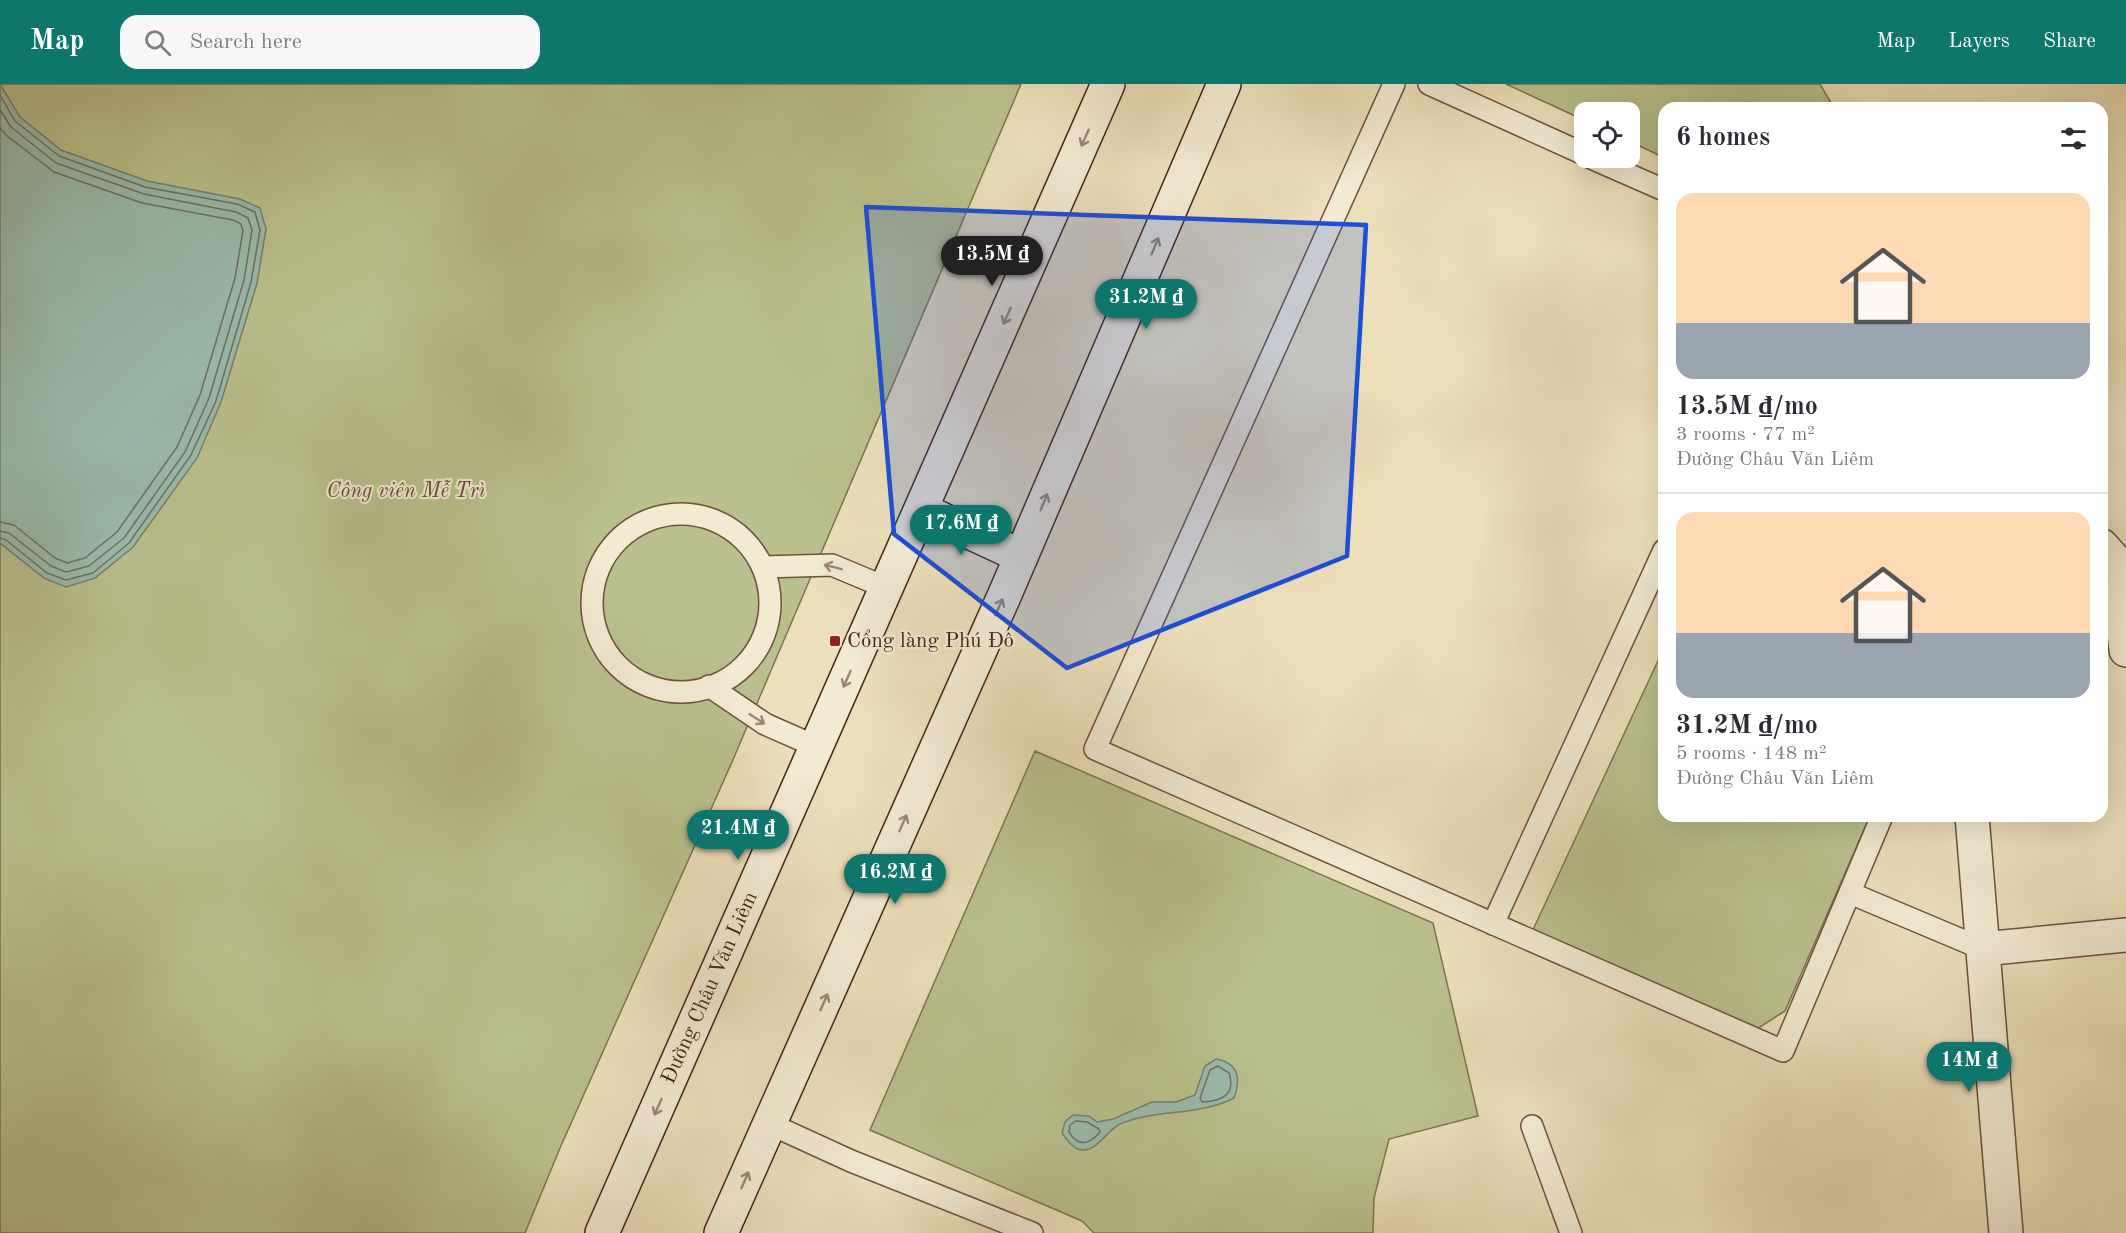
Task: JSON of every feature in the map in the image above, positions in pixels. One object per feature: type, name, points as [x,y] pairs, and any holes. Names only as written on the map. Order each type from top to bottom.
[{"type":"main road","name":"Đường Châu Văn Liêm","points":[[602,1233],[818,747],[1108,84]]},
{"type":"main road","points":[[721,1233],[1021,556],[1224,84]]},
{"type":"main road","points":[[922,510],[1021,556]]},
{"type":"main road","points":[[2108,553],[2116,562],[2126,650]]},
{"type":"main road","points":[[1972,822],[2007,1233]]},
{"type":"main road","points":[[1983,949],[2126,935]]},
{"type":"lane","points":[[1394,84],[1095,749],[1783,1051],[1880,822]]},
{"type":"lane","points":[[1429,84],[1574,149]]},
{"type":"lane","points":[[1614,168],[1658,187]]},
{"type":"lane","points":[[691,514],[719,521],[743,538],[763,567],[770,589],[769,618],[759,646],[741,669],[716,684],[688,692],[658,689],[631,678],[609,657],[596,631],[591,602],[596,572],[611,546],[634,527],[661,515],[691,514]]},
{"type":"lane","points":[[1493,924],[1658,563]]},
{"type":"lane","points":[[763,567],[832,565],[888,588]]},
{"type":"lane","points":[[709,686],[765,724],[818,747]]},
{"type":"lane","points":[[1850,893],[1983,949]]},
{"type":"lane","points":[[770,1124],[851,1161],[1032,1233]]},
{"type":"lane","points":[[1532,1126],[1571,1233]]},
{"type":"highlighted area","points":[[866,207],[1366,225],[1347,556],[1067,668],[894,534]]},
{"type":"green space","name":"Công viên Mễ Trì","points":[[0,84],[1021,84],[732,762],[560,1148],[525,1233],[0,1233]]},
{"type":"green space","points":[[1506,84],[1820,84],[1830,102],[1658,102],[1658,155],[1640,146],[1640,102],[1574,102],[1574,115]]},
{"type":"green space","points":[[1658,661],[1658,822],[1867,822],[1785,1011],[1757,1029],[1531,934]]},
{"type":"green space","points":[[1035,751],[1433,923],[1478,1116],[1389,1139],[1374,1198],[1373,1233],[1094,1233],[1082,1221],[870,1130]]},
{"type":"water","points":[[0,84],[20,117],[61,150],[147,181],[240,199],[260,208],[266,229],[257,283],[221,402],[197,458],[133,547],[95,578],[66,587],[44,578],[0,543]]},
{"type":"water","points":[[1216,1059],[1234,1068],[1237,1084],[1234,1098],[1207,1108],[1134,1119],[1115,1127],[1098,1144],[1088,1149],[1076,1148],[1062,1133],[1065,1122],[1073,1115],[1089,1116],[1097,1122],[1113,1119],[1152,1102],[1176,1102],[1195,1095],[1205,1066]]},
{"type":"place","name":"Cổng làng Phú Đô","points":[[835,641]]}]
